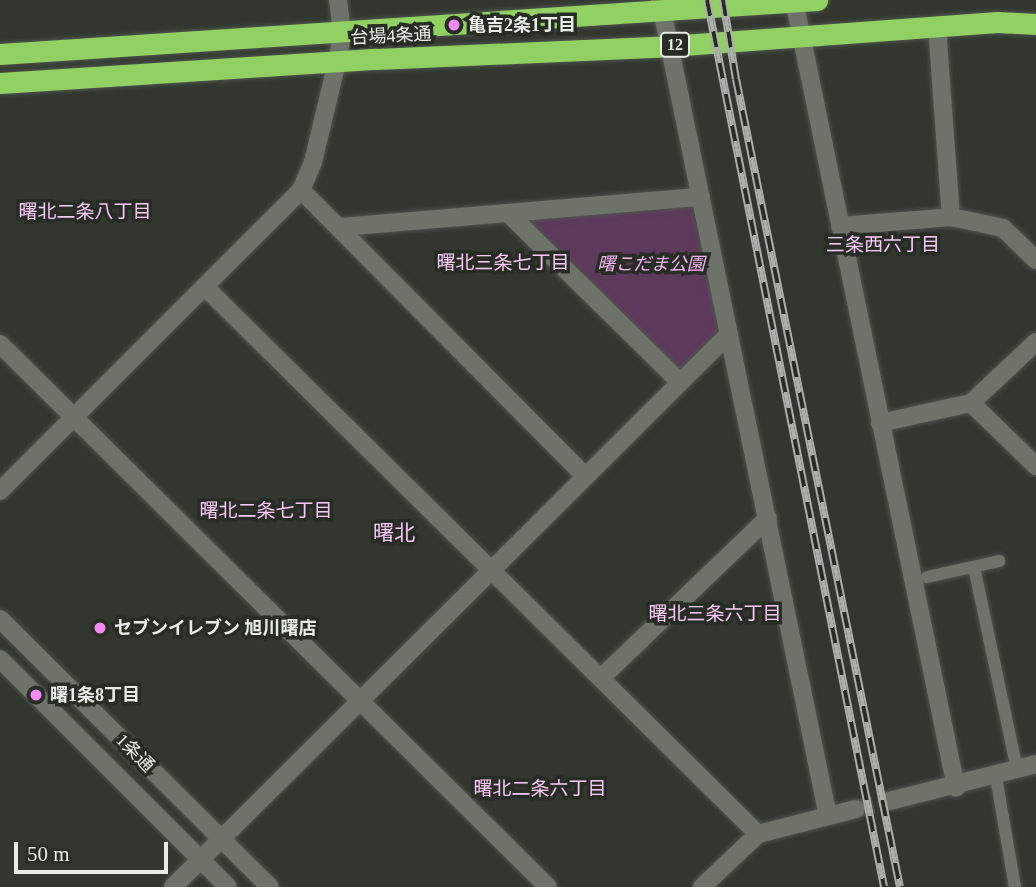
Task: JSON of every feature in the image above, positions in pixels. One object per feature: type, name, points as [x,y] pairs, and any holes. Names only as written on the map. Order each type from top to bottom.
[{"type":"highway","name":"台場4条通","points":[[0,54],[342,34],[661,5],[817,0]]},
{"type":"highway","points":[[1011,22],[1036,18]]},
{"type":"highway","name":"台場4条通","points":[[0,83],[337,62],[669,46],[1011,22],[1036,24]]},
{"type":"street","points":[[0,491],[301,190],[313,162],[337,62],[342,34],[338,0]]},
{"type":"street","points":[[794,1],[956,787]]},
{"type":"street","points":[[661,5],[828,816]]},
{"type":"street","points":[[937,27],[951,217]]},
{"type":"street","points":[[301,190],[341,227],[584,475]]},
{"type":"street","points":[[341,227],[701,197]]},
{"type":"street","points":[[509,214],[680,382]]},
{"type":"street","points":[[840,226],[951,217],[1003,228],[1036,260]]},
{"type":"street","points":[[205,287],[758,834]]},
{"type":"street","points":[[173,887],[584,475],[729,334]]},
{"type":"street","points":[[880,423],[971,403],[1036,342]]},
{"type":"street","points":[[0,344],[548,887]]},
{"type":"street","points":[[971,403],[1036,467]]},
{"type":"street","points":[[602,677],[768,518]]},
{"type":"street","name":"1条通","points":[[0,619],[270,887]]},
{"type":"street","name":"1条通","points":[[0,659],[228,887]]},
{"type":"street","points":[[890,801],[996,777],[1036,764]]},
{"type":"street","points":[[702,887],[758,834],[856,809]]},
{"type":"lane","points":[[927,577],[999,561]]},
{"type":"lane","points":[[974,567],[1017,770]]},
{"type":"lane","points":[[996,777],[1015,887]]},
{"type":"green space","name":"曙こだま公園","points":[[701,197],[729,334],[680,382],[509,214]]},
{"type":"tunnel","points":[[856,809],[889,801]]},
{"type":"railway","points":[[707,0],[884,887]]},
{"type":"railway","points":[[723,0],[736,79],[900,887]]},
{"type":"place","name":"亀吉2条1丁目","points":[[454,25]]},
{"type":"place","name":"セブンイレブン 旭川曙店","points":[[100,628]]},
{"type":"place","name":"曙1条8丁目","points":[[36,695]]},
{"type":"district","name":"曙北二条八丁目","points":[[85,212]]},
{"type":"district","name":"三条西六丁目","points":[[883,245]]},
{"type":"district","name":"曙北三条七丁目","points":[[503,263]]},
{"type":"district","name":"曙北二条七丁目","points":[[266,511]]},
{"type":"district","name":"曙北","points":[[394,533]]},
{"type":"district","name":"曙北三条六丁目","points":[[715,614]]},
{"type":"district","name":"曙北二条六丁目","points":[[540,789]]}]
